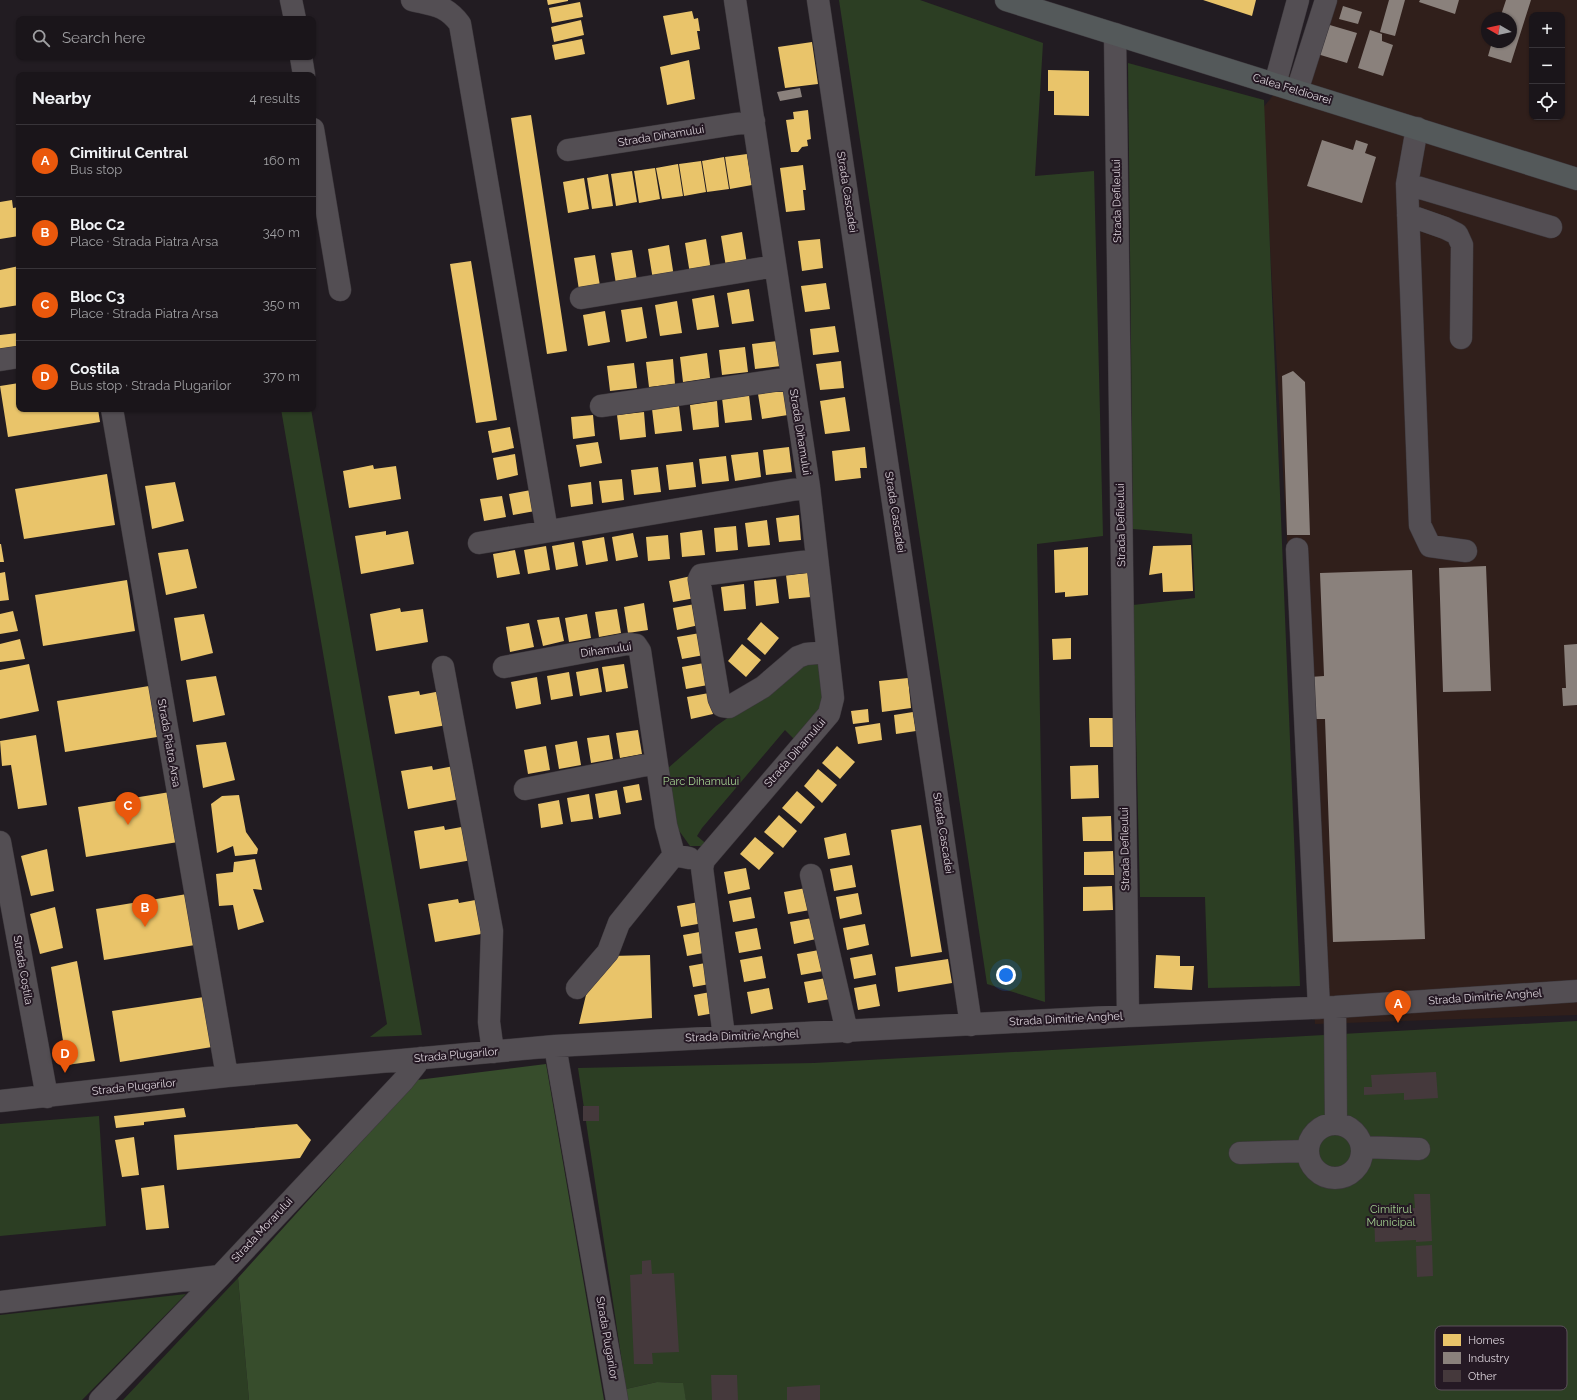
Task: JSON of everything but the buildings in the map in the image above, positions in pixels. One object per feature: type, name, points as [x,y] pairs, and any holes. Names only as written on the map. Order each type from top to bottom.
[{"type":"main road","name":"Calea Feldioarei","points":[[1006,0],[1577,179]]},
{"type":"street","points":[[291,0],[294,16]]},
{"type":"street","points":[[412,0],[445,8],[453,14],[460,24],[547,531]]},
{"type":"street","name":"Strada Dihamului","points":[[704,860],[828,714],[832,698],[809,487],[735,0]]},
{"type":"street","name":"Strada Cascadei","points":[[818,0],[971,1025]]},
{"type":"street","points":[[1275,84],[1298,0]]},
{"type":"street","points":[[1297,91],[1326,0]]},
{"type":"street","name":"Strada Defileului","points":[[1115,34],[1128,1016]]},
{"type":"street","points":[[302,60],[304,72]]},
{"type":"street","name":"Strada Dihamului","points":[[568,150],[754,121]]},
{"type":"street","points":[[1417,128],[1406,184],[1420,525],[1430,546],[1466,551]]},
{"type":"street","points":[[316,147],[340,290]]},
{"type":"street","points":[[1406,184],[1551,227]]},
{"type":"street","points":[[1408,216],[1445,228],[1457,234],[1462,245],[1461,338]]},
{"type":"street","points":[[581,298],[775,266]]},
{"type":"street","points":[[0,360],[16,357]]},
{"type":"street","name":"Strada Dihamului","points":[[601,406],[792,378]]},
{"type":"street","name":"Strada Piatra Arsa","points":[[113,412],[227,1076]]},
{"type":"street","points":[[479,542],[809,487]]},
{"type":"street","points":[[1297,549],[1336,1124]]},
{"type":"street","points":[[817,560],[701,575],[699,579],[719,699],[722,706],[729,707],[763,687],[798,657],[806,654],[827,652]]},
{"type":"street","name":"Dihamului","points":[[504,667],[627,644],[636,644],[640,651],[666,825],[674,855]]},
{"type":"street","points":[[443,667],[492,931],[489,1022],[492,1052]]},
{"type":"street","points":[[525,788],[656,763]]},
{"type":"street","name":"Strada Coștila","points":[[0,842],[47,1097]]},
{"type":"street","points":[[577,988],[608,952],[619,923],[674,855],[704,860],[702,868],[724,1036]]},
{"type":"street","points":[[811,875],[847,1032]]},
{"type":"street","name":"Strada Dimitrie Anghel","points":[[555,1046],[724,1036],[847,1032],[1128,1016],[1327,1008],[1577,991]]},
{"type":"street","name":"Strada Plugarilor","points":[[0,1101],[227,1076],[555,1046],[617,1400]]},
{"type":"street","name":"Strada Morarului","points":[[100,1400],[220,1276],[403,1081],[421,1058]]},
{"type":"street","points":[[1336,1124],[1353,1130],[1359,1138],[1362,1147],[1362,1156],[1358,1165],[1348,1175],[1336,1178],[1319,1173],[1313,1167],[1309,1159],[1308,1151],[1313,1135],[1319,1129],[1336,1124]]},
{"type":"street","points":[[1362,1147],[1419,1149]]},
{"type":"street","points":[[1240,1153],[1308,1151]]},
{"type":"street","points":[[0,1302],[220,1276]]},
{"type":"shaded area","points":[[1319,0],[1577,0],[1577,1015],[1315,1024],[1262,109],[1300,62]]},
{"type":"green space","points":[[839,0],[920,0],[1043,43],[1035,176],[1094,171],[1103,536],[1037,544],[1045,1002],[987,984]]},
{"type":"green space","points":[[1128,63],[1264,100],[1300,986],[1208,988],[1205,897],[1140,897],[1133,605],[1195,598],[1192,534],[1133,529]]},
{"type":"green space","points":[[282,412],[312,412],[422,1035],[370,1037],[387,1024]]},
{"type":"green space","name":"Parc Dihamului","points":[[817,656],[825,711],[797,742],[785,730],[702,828],[697,836],[709,846],[690,846],[675,825],[667,769],[716,726]]},
{"type":"green space","name":"Cimitirul Municipal","points":[[1577,1021],[1577,1400],[686,1400],[682,1383],[657,1382],[626,1389],[578,1068],[814,1063]]},
{"type":"green space","points":[[546,1064],[604,1400],[249,1400],[238,1278],[417,1080]]},
{"type":"green space","points":[[99,1116],[106,1226],[0,1236],[0,1124]]},
{"type":"green space","points":[[238,1278],[249,1400],[123,1400]]},
{"type":"green space","points":[[186,1294],[82,1400],[0,1400],[0,1315]]},
{"type":"green space","points":[[657,1382],[683,1383],[686,1400],[628,1400],[626,1389]]},
{"type":"place","name":"Bloc C3","points":[[128,825]]},
{"type":"place","name":"Bloc C2","points":[[145,927]]},
{"type":"place","name":"Cimitirul Central","points":[[1398,1023]]},
{"type":"place","name":"Coștila","points":[[65,1073]]}]
